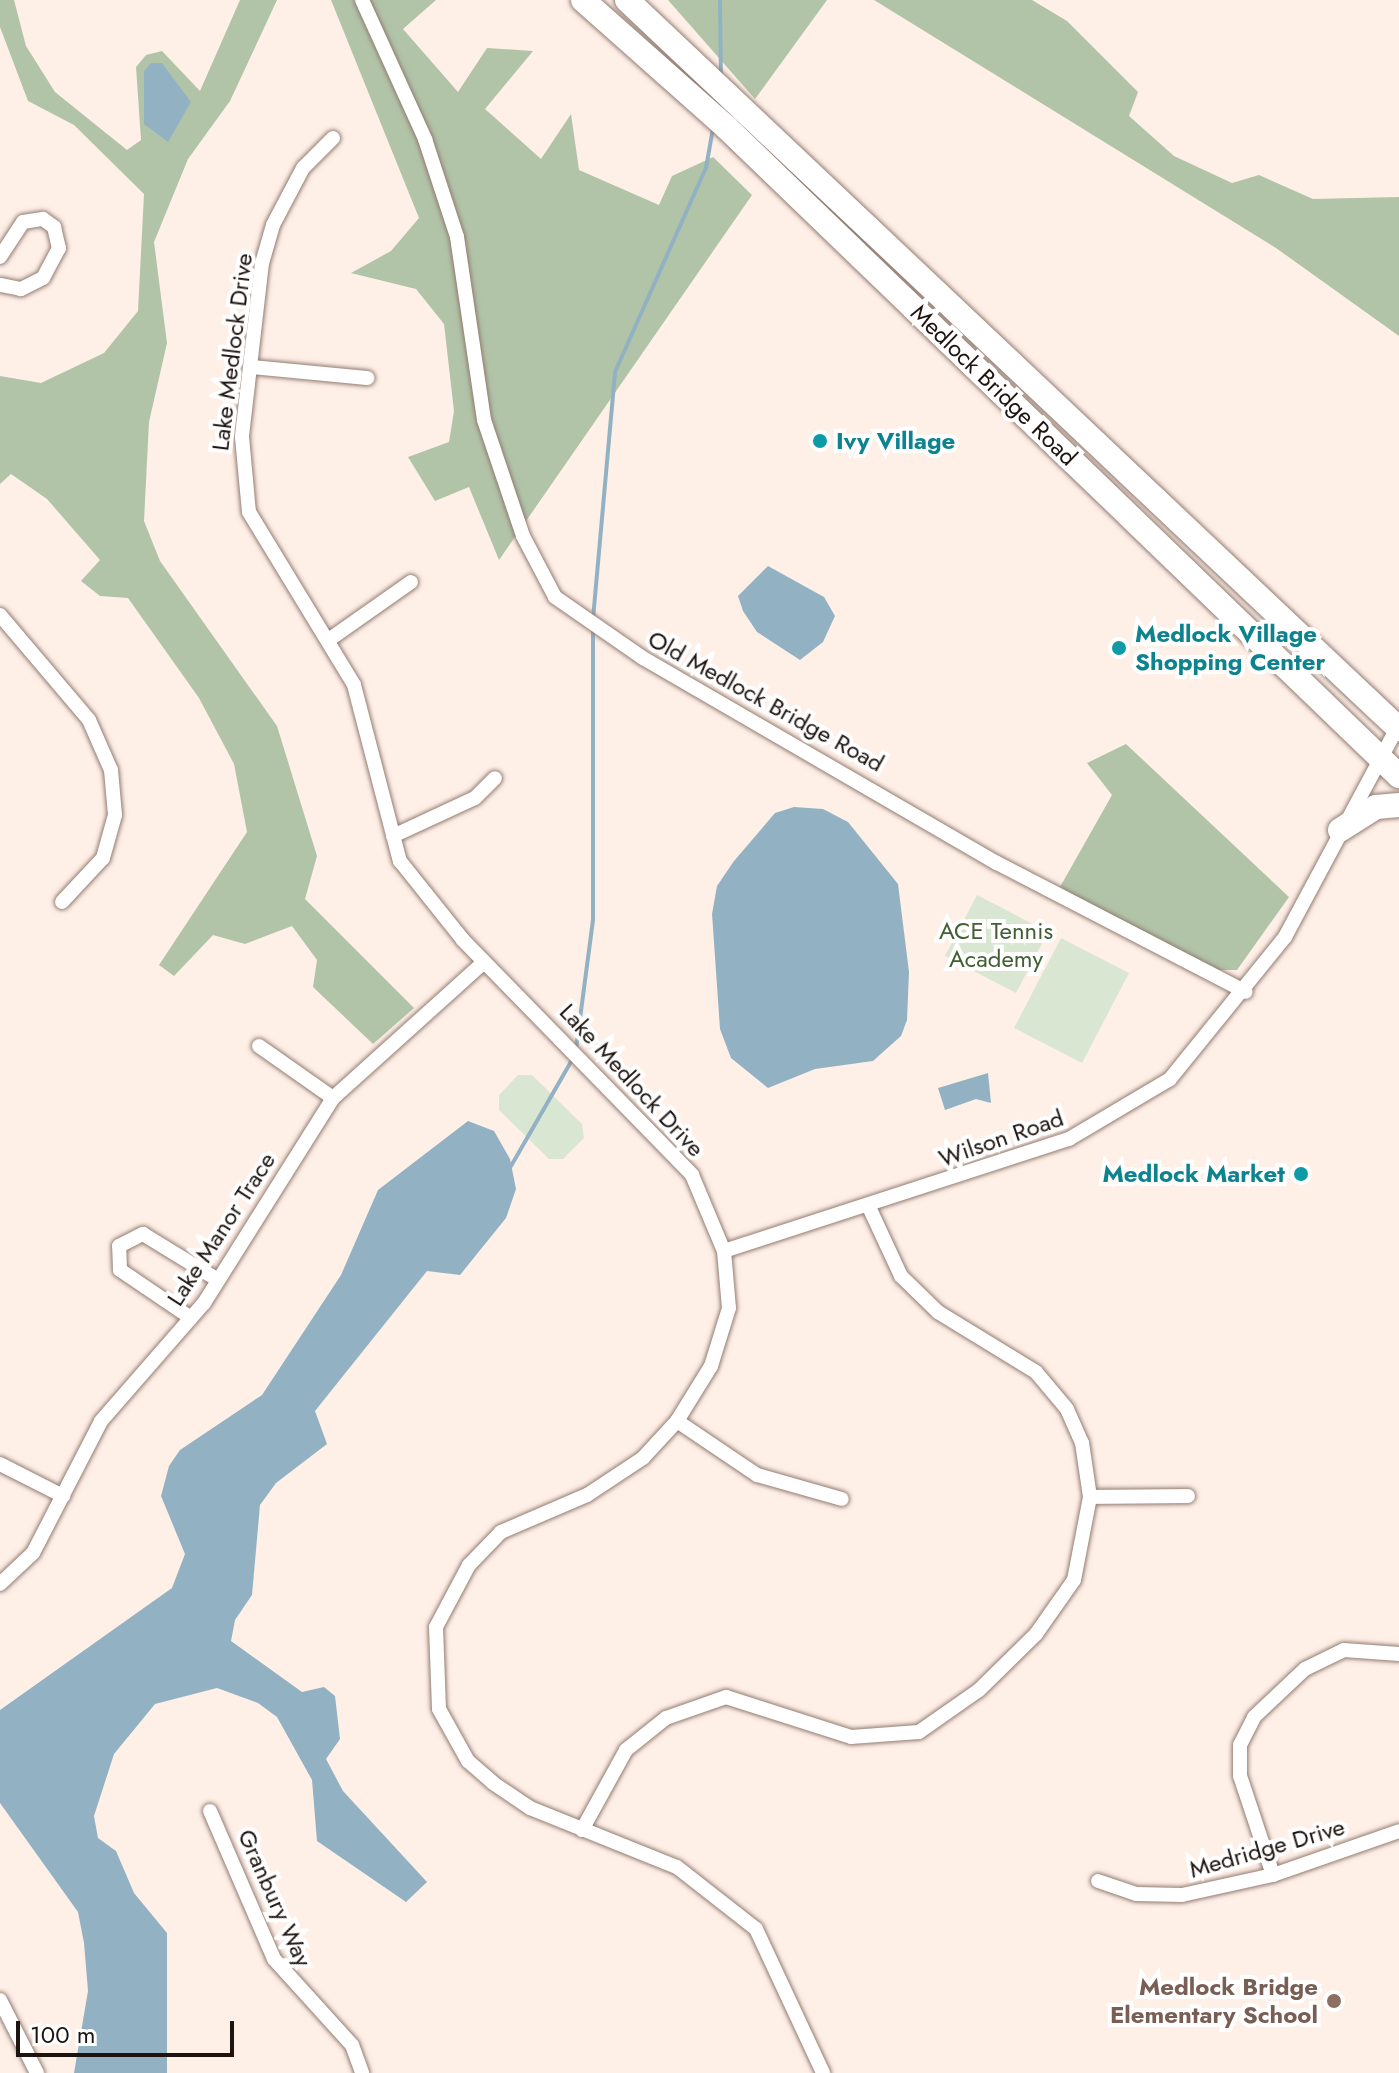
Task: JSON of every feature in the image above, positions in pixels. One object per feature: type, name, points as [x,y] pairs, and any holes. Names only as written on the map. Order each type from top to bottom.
[{"type":"highway","name":"Medlock Bridge Road","points":[[583,0],[726,127],[1399,776]]},
{"type":"highway","name":"Medlock Bridge Road","points":[[627,0],[1398,726]]},
{"type":"highway","points":[[1340,830],[1376,807],[1399,805]]},
{"type":"street","name":"Old Medlock Bridge Road","points":[[362,0],[425,139],[457,237],[484,420],[523,536],[555,597],[643,658],[997,863],[1246,992]]},
{"type":"street","name":"Lake Medlock Drive","points":[[333,138],[303,168],[273,225],[251,367],[241,473],[249,512],[266,550],[330,639],[354,685],[393,836],[416,888],[692,1175],[724,1251],[723,1335],[677,1421],[622,1474],[501,1532],[469,1565],[436,1627],[439,1709],[468,1761],[530,1808],[677,1867],[756,1929],[823,2073]]},
{"type":"street","points":[[0,257],[23,222],[43,219],[54,227],[59,248],[43,278],[21,289],[0,285]]},
{"type":"street","points":[[251,367],[367,378]]},
{"type":"street","points":[[330,639],[411,582]]},
{"type":"street","points":[[0,615],[89,720],[111,770],[115,815],[103,858],[62,902]]},
{"type":"street","points":[[1246,992],[1307,901],[1378,755],[1398,726]]},
{"type":"street","points":[[393,836],[475,798],[495,778]]},
{"type":"street","name":"Lake Manor Trace","points":[[0,1584],[33,1553],[101,1421],[191,1318],[333,1098],[484,962]]},
{"type":"street","name":"Wilson Road","points":[[724,1251],[869,1207],[1099,1127],[1170,1079],[1246,992]]},
{"type":"street","points":[[259,1046],[333,1098]]},
{"type":"street","points":[[582,1830],[626,1750],[666,1718],[726,1697],[851,1737],[919,1732],[979,1690],[1036,1634],[1083,1559],[1090,1497],[1082,1443],[1067,1409],[1036,1372],[938,1312],[901,1276],[869,1207]]},
{"type":"street","points":[[191,1318],[120,1270],[119,1246],[143,1234],[218,1280]]},
{"type":"street","points":[[677,1421],[757,1475],[842,1499]]},
{"type":"street","points":[[0,1464],[63,1496]]},
{"type":"street","points":[[1090,1497],[1188,1496]]},
{"type":"street","points":[[1273,1875],[1240,1776],[1240,1745],[1254,1717],[1305,1669],[1344,1650],[1399,1654]]},
{"type":"street","name":"Granbury Way","points":[[210,1811],[241,1869],[274,1959],[352,2045],[362,2073]]},
{"type":"street","name":"Medridge Drive","points":[[1098,1881],[1136,1894],[1182,1895],[1273,1875],[1399,1831]]},
{"type":"street","points":[[0,2000],[37,2073]]},
{"type":"green space","points":[[0,0],[14,0],[26,46],[55,92],[127,150],[141,140],[136,67],[146,55],[162,51],[200,91],[240,0],[277,0],[230,101],[188,159],[154,242],[167,343],[149,422],[144,521],[160,561],[277,726],[317,856],[305,899],[414,1008],[373,1044],[313,987],[317,960],[292,926],[245,944],[213,935],[174,976],[159,965],[247,832],[234,764],[199,698],[128,598],[100,596],[81,581],[100,560],[47,499],[11,474],[0,484],[0,376],[41,383],[104,353],[138,311],[144,194],[74,125],[28,101],[0,27]]},
{"type":"green space","points":[[331,0],[436,0],[403,29],[458,92],[487,48],[533,51],[485,109],[541,159],[571,114],[579,170],[659,205],[672,176],[713,157],[752,195],[499,560],[469,487],[435,501],[408,457],[449,442],[454,411],[444,324],[416,289],[351,273],[391,251],[419,218]]},
{"type":"green space","points":[[668,0],[827,0],[755,99]]},
{"type":"green space","points":[[874,0],[1032,0],[1067,21],[1138,92],[1129,116],[1174,156],[1232,183],[1259,175],[1313,199],[1399,197],[1399,336],[1276,248]]},
{"type":"green space","points":[[1126,744],[1289,897],[1237,970],[1215,970],[1060,887],[1112,795],[1087,763]]},
{"type":"green space","name":"ACE Tennis Academy","points":[[977,895],[1048,932],[1016,993],[945,956]]},
{"type":"green space","points":[[1061,938],[1129,973],[1082,1063],[1014,1028]]},
{"type":"green space","points":[[518,1075],[532,1075],[582,1124],[584,1138],[563,1159],[549,1159],[499,1110],[499,1095]]},
{"type":"water","points":[[151,63],[162,63],[191,102],[168,142],[144,124],[144,71]]},
{"type":"water","points":[[768,566],[824,597],[835,616],[823,642],[800,660],[757,632],[743,611],[738,596]]},
{"type":"water","points":[[794,807],[823,809],[848,822],[898,884],[909,972],[907,1020],[901,1036],[873,1061],[815,1069],[768,1088],[731,1058],[720,1029],[712,914],[717,886],[734,861],[775,813]]},
{"type":"water","points":[[988,1073],[991,1103],[976,1099],[945,1110],[938,1088]]},
{"type":"water","points":[[468,1121],[494,1131],[510,1159],[516,1189],[506,1218],[460,1275],[427,1271],[315,1411],[327,1444],[276,1483],[260,1505],[252,1595],[235,1620],[231,1641],[302,1692],[324,1687],[335,1696],[340,1739],[326,1759],[343,1791],[427,1882],[406,1902],[317,1841],[312,1780],[277,1717],[258,1703],[217,1688],[155,1704],[114,1754],[94,1816],[98,1838],[116,1851],[134,1893],[167,1933],[167,2073],[74,2073],[88,1991],[78,1912],[0,1803],[0,1710],[172,1588],[185,1554],[161,1496],[169,1466],[180,1450],[262,1395],[341,1275],[378,1190]]},
{"type":"waterway","points":[[720,0],[721,77]]},
{"type":"waterway","points":[[593,619],[615,372],[706,168],[713,129]]},
{"type":"waterway","points":[[576,1049],[593,919],[593,628]]},
{"type":"waterway","points":[[511,1166],[573,1058]]},
{"type":"place","name":"Ivy Village","points":[[820,441]]},
{"type":"place","name":"Medlock Village Shopping Center","points":[[1119,648]]},
{"type":"place","name":"Medlock Market","points":[[1301,1174]]},
{"type":"place","name":"Medlock Bridge Elementary School","points":[[1334,2001]]}]
